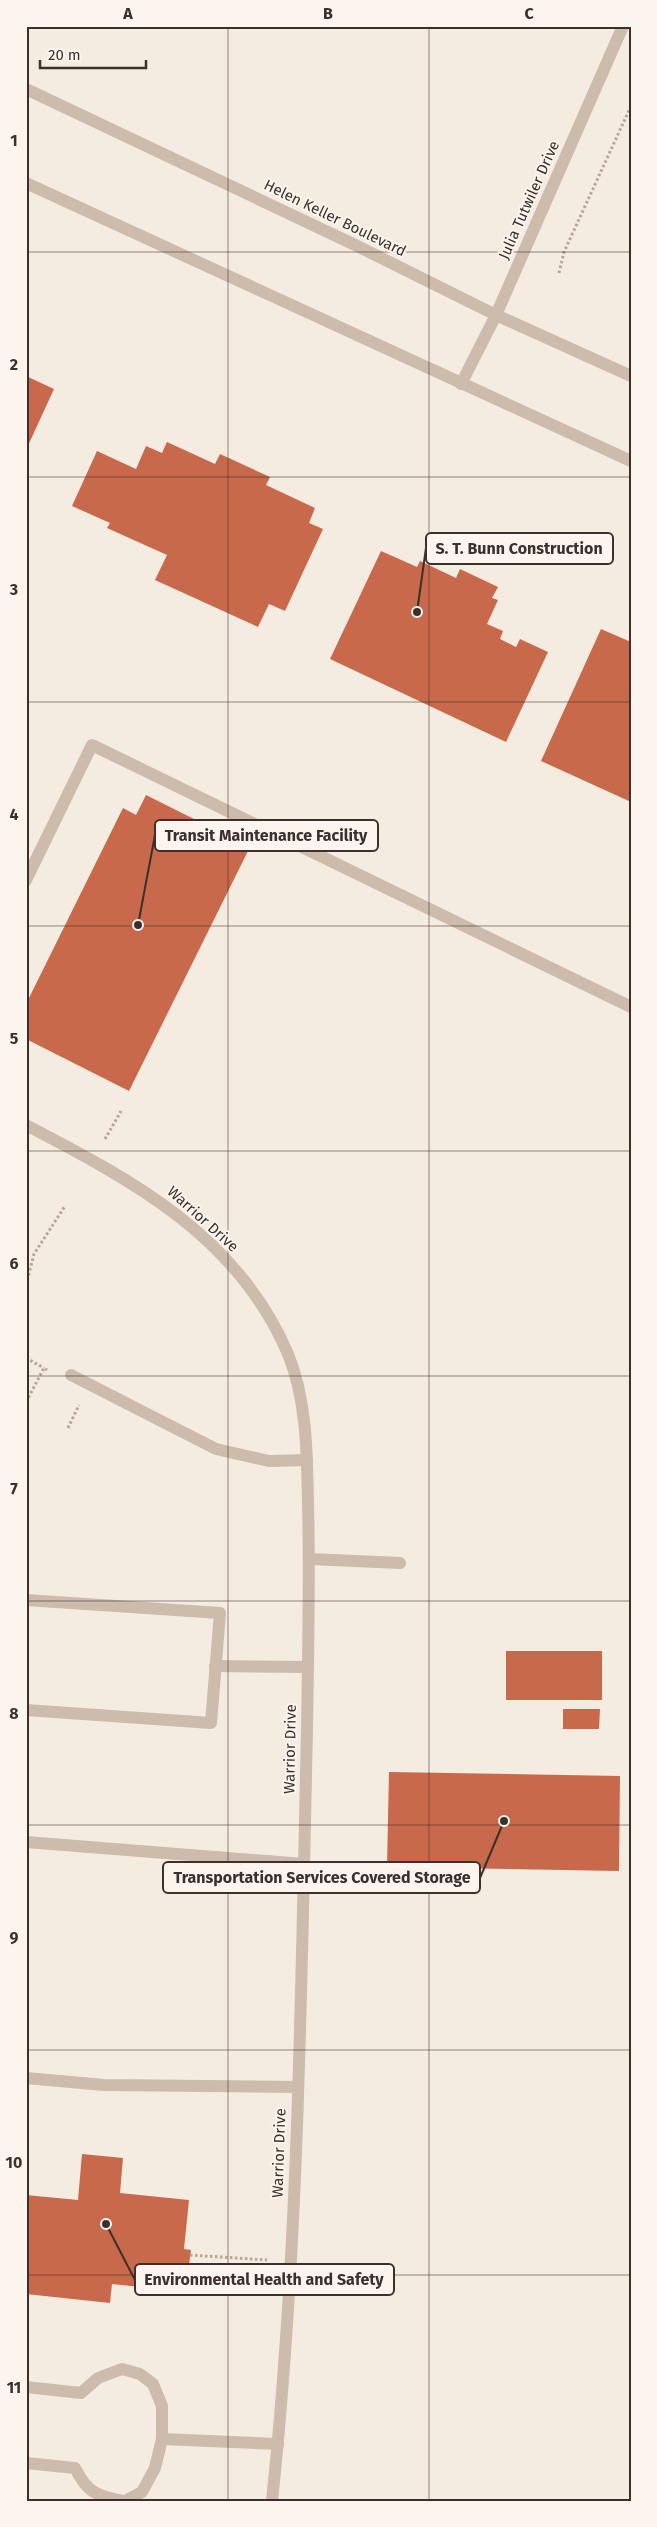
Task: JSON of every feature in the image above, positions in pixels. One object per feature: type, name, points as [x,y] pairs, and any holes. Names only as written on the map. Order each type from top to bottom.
[{"type":"street","name":"Julia Tutwiler Drive","points":[[461,384],[496,315],[623,26]]},
{"type":"street","name":"Helen Keller Boulevard","points":[[26,89],[342,238],[496,315],[631,376]]},
{"type":"street","points":[[26,183],[631,461]]},
{"type":"street","points":[[26,880],[92,745],[631,1007]]},
{"type":"street","name":"Warrior Drive","points":[[26,1125],[152,1195],[186,1221],[218,1250],[245,1283],[269,1318],[288,1354],[301,1394],[307,1460],[310,1559],[304,1864],[298,2087],[290,2262],[278,2444],[272,2501]]},
{"type":"street","points":[[71,1375],[216,1449],[269,1461],[307,1460]]},
{"type":"street","points":[[310,1559],[400,1563]]},
{"type":"street","points":[[26,1600],[220,1613],[211,1723],[26,1710]]},
{"type":"street","points":[[215,1666],[308,1667]]},
{"type":"street","points":[[26,1842],[304,1864]]},
{"type":"street","points":[[26,2078],[104,2085],[298,2087]]},
{"type":"street","points":[[26,2387],[81,2393],[98,2378],[122,2369],[140,2374],[153,2384],[162,2406],[162,2439],[155,2468],[142,2492],[124,2501],[101,2497],[84,2486],[75,2468],[26,2463]]},
{"type":"street","points":[[162,2439],[278,2444]]},
{"type":"path","points":[[558,273],[564,252],[631,106]]},
{"type":"path","points":[[104,1141],[121,1111]]},
{"type":"path","points":[[26,1285],[34,1254],[65,1206]]},
{"type":"path","points":[[26,1358],[55,1374],[71,1375]]},
{"type":"path","points":[[26,1402],[44,1368]]},
{"type":"path","points":[[190,2255],[290,2262]]},
{"type":"building","points":[[26,376],[54,389],[26,450]]},
{"type":"building","points":[[167,442],[215,464],[220,454],[270,477],[266,485],[315,508],[309,523],[323,529],[285,611],[269,604],[258,627],[155,580],[167,555],[107,528],[110,523],[72,506],[97,451],[136,469],[146,446],[162,453]]},
{"type":"building","points":[[381,551],[417,567],[420,561],[456,578],[460,569],[498,587],[492,598],[498,600],[487,624],[503,631],[500,639],[516,647],[520,639],[548,652],[506,742],[330,659]]},
{"type":"building","points":[[601,629],[631,642],[631,802],[541,761]]},
{"type":"building","points":[[146,795],[250,847],[129,1091],[26,1039],[26,1004],[123,808],[136,815]]},
{"type":"building","points":[[506,1651],[602,1651],[602,1700],[506,1700]]},
{"type":"building","points":[[563,1709],[600,1709],[599,1729],[563,1729]]},
{"type":"building","points":[[389,1772],[620,1776],[619,1871],[387,1867]]},
{"type":"building","points":[[82,2154],[123,2158],[120,2193],[189,2200],[184,2249],[191,2250],[189,2265],[182,2264],[180,2291],[112,2284],[110,2303],[26,2294],[26,2195],[78,2200]]},
{"type":"place","name":"S. T. Bunn Construction","points":[[417,612]]},
{"type":"place","name":"Transit Maintenance Facility","points":[[138,925]]},
{"type":"place","name":"Transportation Services Covered Storage","points":[[504,1821]]},
{"type":"place","name":"Environmental Health and Safety","points":[[106,2224]]}]
